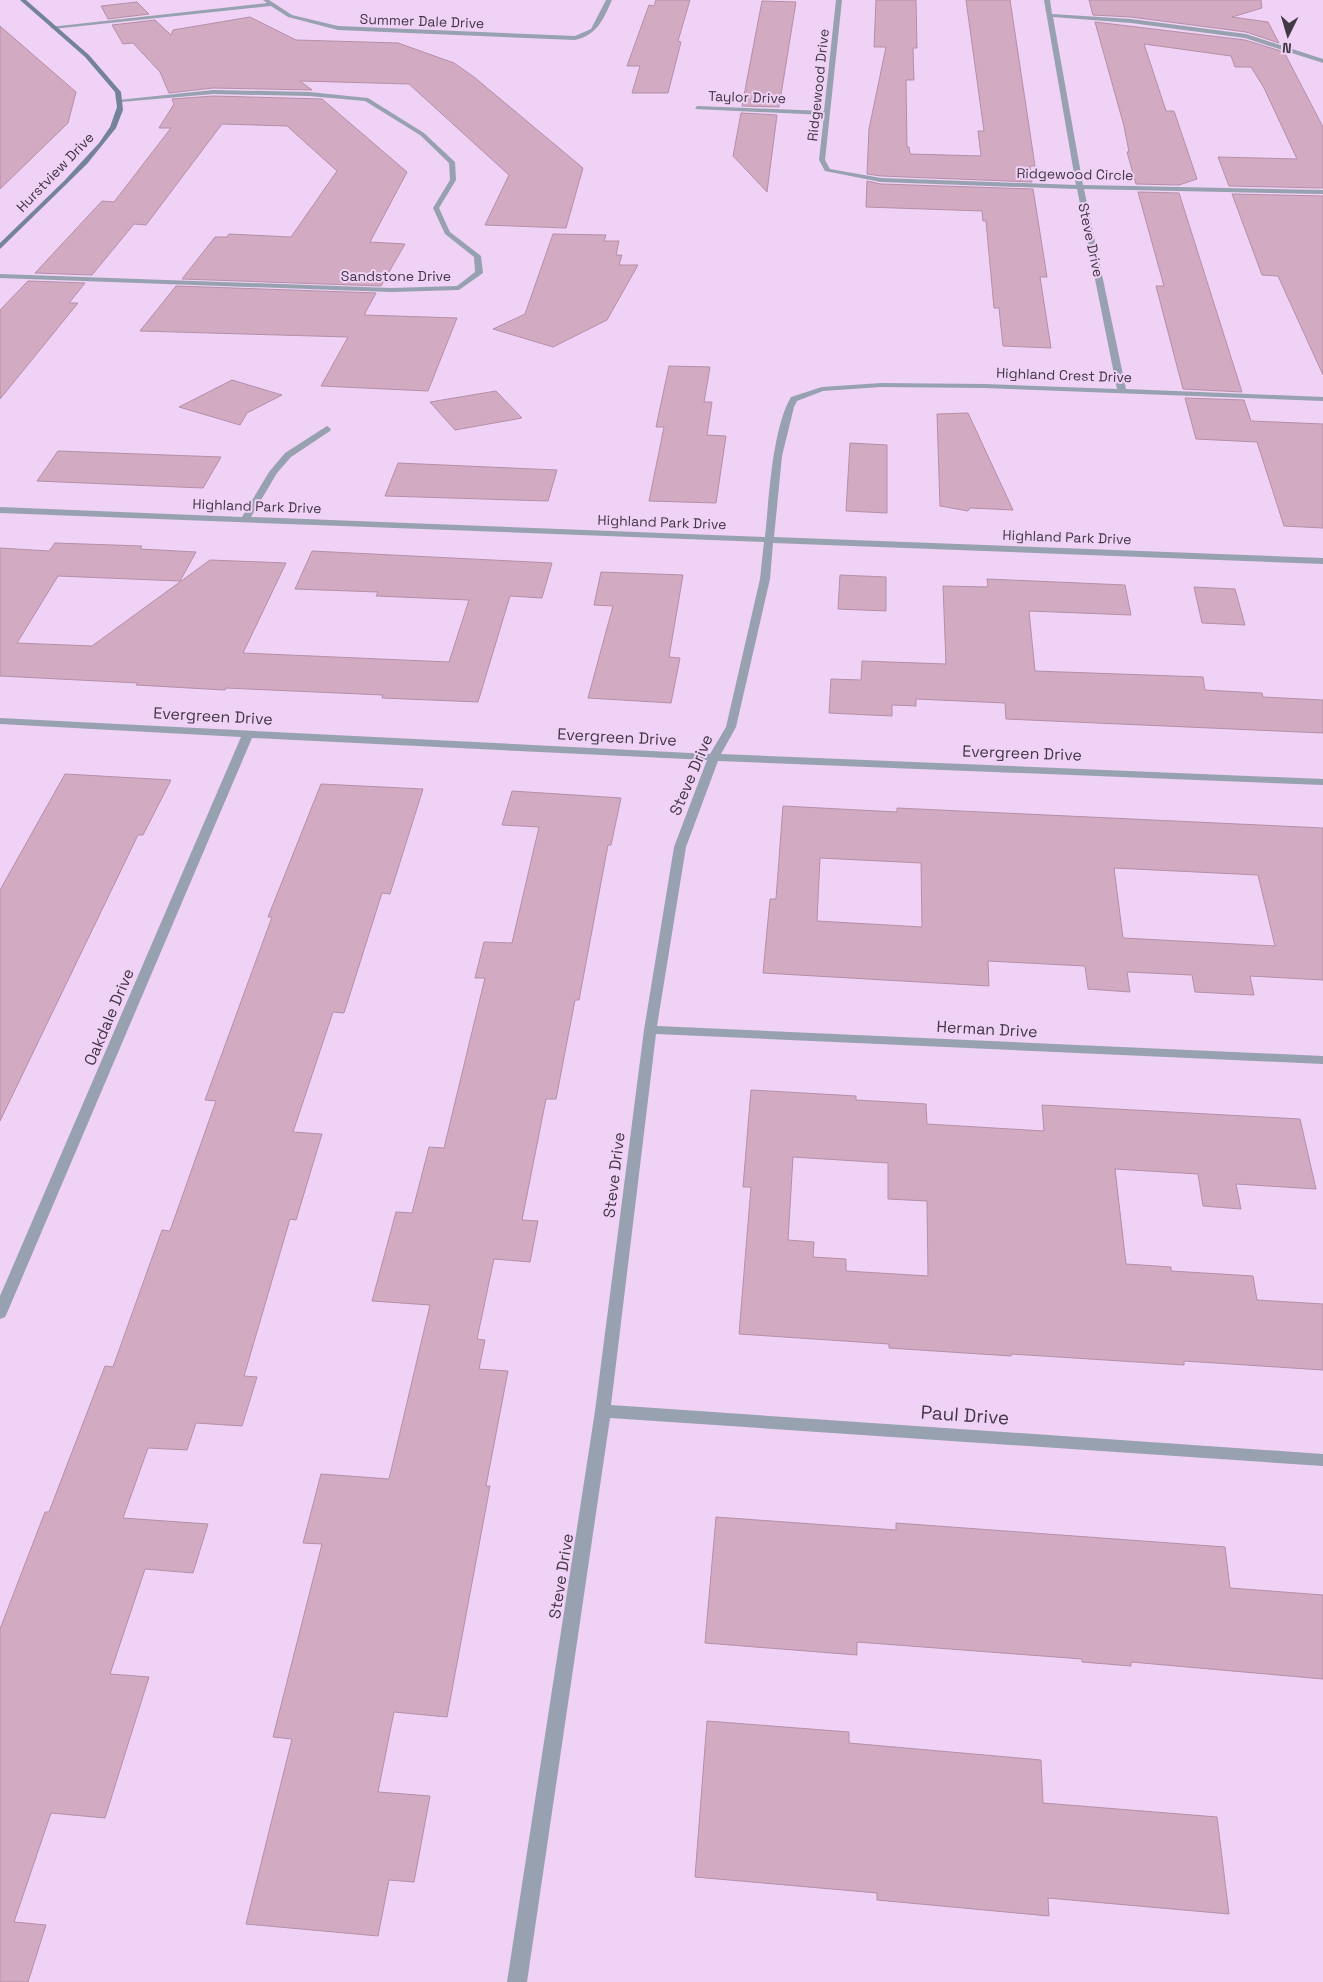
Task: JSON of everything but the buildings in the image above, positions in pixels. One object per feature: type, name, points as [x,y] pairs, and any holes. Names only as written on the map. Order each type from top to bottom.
[{"type":"street","points":[[23,0],[87,56],[118,92],[121,100]]},
{"type":"street","name":"Summer Dale Drive","points":[[268,2],[290,16],[338,28],[584,37],[596,29],[609,0]]},
{"type":"street","name":"Ridgewood Drive","points":[[828,170],[822,160],[839,0]]},
{"type":"street","name":"Steve Drive","points":[[1047,0],[1080,187],[1122,391]]},
{"type":"street","points":[[53,26],[268,2]]},
{"type":"street","points":[[1049,15],[1174,26],[1246,36],[1323,61]]},
{"type":"street","name":"Sandstone Drive","points":[[0,276],[392,290],[460,288],[479,273],[477,256],[447,233],[436,208],[453,180],[452,162],[422,134],[366,99],[309,94],[213,92],[121,100]]},
{"type":"street","name":"Hurstview Drive","points":[[0,247],[102,143],[119,116],[121,100]]},
{"type":"street","name":"Taylor Drive","points":[[697,108],[827,113]]},
{"type":"street","name":"Ridgewood Circle","points":[[828,170],[855,176],[890,179],[1080,187],[1323,192]]},
{"type":"street","name":"Highland Crest Drive","points":[[805,393],[845,386],[881,385],[1122,391],[1323,399]]},
{"type":"street","name":"Steve Drive","points":[[517,1982],[603,1411],[650,1030],[680,847],[714,758],[731,726],[765,579],[778,456],[790,406],[794,399],[805,393]]},
{"type":"street","points":[[245,519],[273,472],[288,455],[327,429]]},
{"type":"street","name":"Highland Park Drive","points":[[0,510],[1323,561]]},
{"type":"street","name":"Evergreen Drive","points":[[0,721],[714,758],[1323,782]]},
{"type":"street","name":"Oakdale Drive","points":[[0,1313],[248,734]]},
{"type":"street","name":"Herman Drive","points":[[650,1030],[1323,1060]]},
{"type":"street","name":"Paul Drive","points":[[603,1411],[1323,1460]]}]
